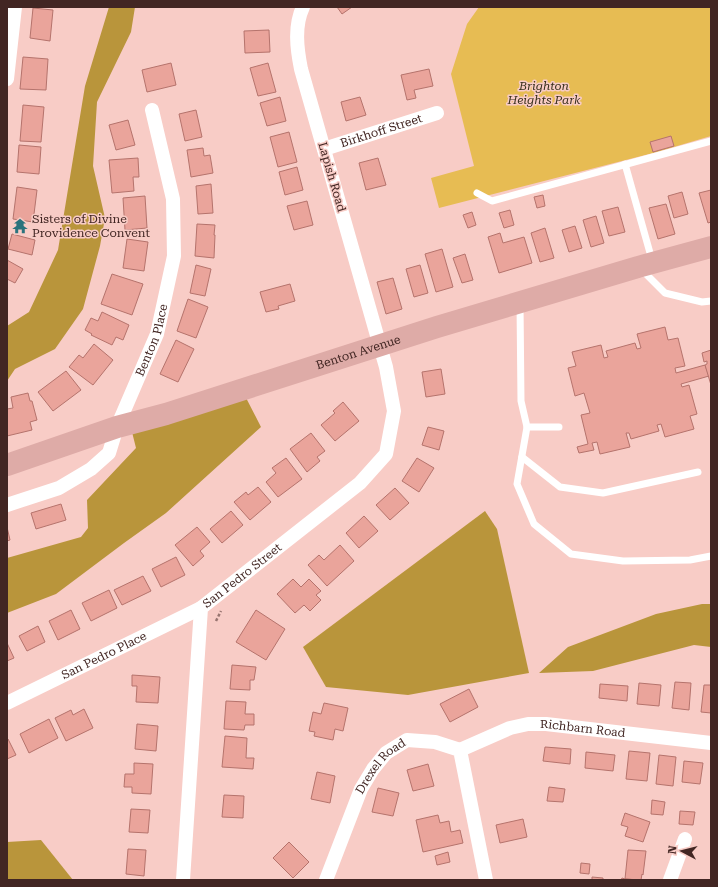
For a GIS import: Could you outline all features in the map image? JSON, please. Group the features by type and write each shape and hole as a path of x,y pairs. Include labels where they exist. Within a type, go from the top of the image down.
{"main road":[{"name":"Benton Avenue","path":"7,465 117,427 166,414 520,301 646,264 711,247"}],"street":[{"path":"7,79 14,7"},
{"name":"Lapish Road","path":"303,7 298,24 298,52 306,88 380,345"},
{"name":"Benton Place","path":"7,504 59,488 91,469 109,453 117,427 157,334 174,256 173,199 152,110"},
{"name":"Birkhoff Street","path":"324,149 437,113"},
{"name":"San Pedro Street","path":"183,880 201,608 360,483 386,454 394,411 380,345"},
{"name":"San Pedro Place","path":"7,703 201,608"},
{"name":"Richbarn Road","path":"460,750 510,728 528,724 546,724 711,743"},
{"name":"Drexel Road","path":"326,880 361,789 386,753 407,740 435,742 460,750"},
{"path":"460,750 486,880"},
{"path":"670,880 685,839"}],"lane":[{"path":"477,193 492,201 711,141"},
{"path":"625,164 646,264 665,293 702,302 711,301"},
{"path":"520,301 521,402 527,427 517,484 534,524 571,554 624,561 690,560 711,556"},
{"path":"527,427 559,427"},
{"path":"522,457 560,487 603,493 698,472"}],"path":[{"path":"214,627 224,606"}],"green space":[{"name":"Brighton Heights Park","path":"479,7 711,7 711,136 657,152 439,208 431,178 474,166 451,74 467,24"}],"shaded area":[{"path":"109,7 135,7 131,32 97,102 93,166 105,218 100,246 83,309 55,349 15,369 7,381 7,326 29,312 58,250 85,86"},
{"path":"242,390 261,427 166,513 56,594 7,613 7,558 81,537 88,528 87,500 136,448 130,424"},
{"path":"485,511 497,529 529,673 408,695 326,687 303,647"},
{"path":"702,604 711,604 711,647 694,645 593,671 539,673 568,647 656,614"},
{"path":"41,840 73,880 7,880 7,842"}],"building":[{"path":"337,7 352,7 342,14"},
{"path":"33,8 53,10 50,41 30,38"},
{"path":"269,30 270,52 245,53 244,31"},
{"path":"23,57 48,59 46,90 20,89"},
{"path":"171,63 176,85 147,92 142,70"},
{"path":"268,63 276,92 258,96 250,68"},
{"path":"429,69 433,86 414,90 416,98 407,100 401,75"},
{"path":"280,97 286,121 267,126 260,103"},
{"path":"360,97 366,115 346,121 341,102"},
{"path":"23,105 44,107 41,142 20,141"},
{"path":"196,110 202,137 185,141 179,114"},
{"path":"128,120 135,145 116,150 109,125"},
{"path":"289,132 297,162 278,167 270,137"},
{"path":"671,136 674,146 653,152 650,142"},
{"path":"19,145 41,147 39,174 17,172"},
{"path":"203,148 204,156 210,155 213,173 191,177 187,150"},
{"path":"138,158 139,177 133,177 134,191 112,193 109,160"},
{"path":"378,158 386,185 366,190 359,163"},
{"path":"297,167 303,190 285,195 279,172"},
{"path":"211,184 213,213 198,214 196,186"},
{"path":"17,187 37,190 33,222 13,219"},
{"path":"711,190 711,222 708,223 699,193"},
{"path":"682,192 688,214 674,218 668,196"},
{"path":"543,195 545,206 537,208 534,197"},
{"path":"145,196 147,228 125,230 123,198"},
{"path":"307,201 313,225 294,230 287,206"},
{"path":"666,204 675,234 658,239 649,208"},
{"path":"618,207 625,232 609,236 602,211"},
{"path":"510,210 514,225 504,228 499,213"},
{"path":"472,212 476,225 468,228 463,215"},
{"path":"596,216 604,243 591,247 583,220"},
{"path":"197,224 215,225 214,258 195,256"},
{"path":"575,226 582,248 569,252 562,230"},
{"path":"545,228 554,258 540,262 531,233"},
{"path":"500,233 503,243 524,237 532,263 499,273 488,237"},
{"path":"12,234 35,240 32,255 8,249"},
{"path":"127,239 148,242 144,271 123,268"},
{"path":"442,249 453,287 436,292 425,254"},
{"path":"465,254 473,280 462,283 453,258"},
{"path":"7,260 23,269 15,283 7,279"},
{"path":"196,265 211,269 205,296 190,293"},
{"path":"420,265 428,293 414,297 406,269"},
{"path":"112,274 143,284 132,315 101,304"},
{"path":"393,278 402,309 386,314 377,282"},
{"path":"290,284 295,301 278,306 279,309 266,312 260,292"},
{"path":"188,299 208,307 196,338 177,331"},
{"path":"102,312 129,325 123,340 116,337 112,345 91,335 92,334 85,330 91,318 98,321"},
{"path":"665,327 668,340 678,338 685,366 675,368 676,373 705,365 709,376 681,384 682,387 689,385 697,414 690,416 694,429 665,437 661,424 657,425 659,431 631,439 629,433 626,433 630,447 600,454 597,442 592,443 594,450 579,453 577,447 588,444 581,415 590,413 584,393 575,396 568,368 576,366 572,352 601,345 604,358 608,357 606,351 635,343 637,349 641,348 637,334"},
{"path":"176,340 194,349 178,382 160,374"},
{"path":"94,344 113,360 93,385 69,367 79,355 83,358"},
{"path":"711,350 711,385 705,365 707,364 707,361 704,362 702,353"},
{"path":"441,369 445,394 426,397 422,372"},
{"path":"66,371 81,390 53,411 38,392"},
{"path":"28,393 30,401 32,401 37,420 30,422 32,430 7,436 7,409 13,408 11,397"},
{"path":"343,402 359,421 335,441 321,425 335,413 333,411"},
{"path":"428,427 444,431 439,450 422,445"},
{"path":"311,433 325,451 317,457 320,461 307,472 290,449"},
{"path":"286,458 302,479 278,497 266,482 276,473 272,468"},
{"path":"417,458 434,468 419,492 402,481"},
{"path":"258,487 271,502 250,520 234,502 246,492 248,495"},
{"path":"395,488 409,503 390,520 376,505"},
{"path":"61,504 66,520 36,529 31,513"},
{"path":"231,511 243,525 222,543 210,529"},
{"path":"364,516 378,531 359,548 346,533"},
{"path":"7,527 10,540 7,541"},
{"path":"197,527 210,542 200,551 204,556 193,566 175,545"},
{"path":"340,545 354,561 327,586 308,565 319,555 324,560"},
{"path":"176,557 185,575 161,587 152,569"},
{"path":"143,576 151,591 122,605 114,590"},
{"path":"293,579 301,587 309,579 321,591 316,595 321,600 310,611 304,605 295,613 277,594"},
{"path":"109,590 117,608 91,621 82,603"},
{"path":"71,610 80,629 58,640 49,621"},
{"path":"256,610 285,629 266,660 236,642"},
{"path":"38,626 45,642 27,651 19,636"},
{"path":"7,643 14,658 7,661"},
{"path":"232,665 256,667 254,680 250,680 250,690 230,689"},
{"path":"132,675 160,677 158,703 136,702 137,686 132,686"},
{"path":"675,682 691,683 689,710 672,708"},
{"path":"639,683 661,685 659,706 637,704"},
{"path":"600,684 628,686 627,701 599,698"},
{"path":"704,685 711,685 711,713 701,712"},
{"path":"469,689 478,707 450,722 440,704"},
{"path":"226,701 246,702 245,714 254,714 254,725 245,725 244,730 224,729"},
{"path":"324,703 348,708 343,731 335,729 333,740 314,736 315,732 309,731 313,712 321,714"},
{"path":"84,709 93,728 66,741 55,718 71,710 73,715"},
{"path":"49,719 58,738 29,753 20,734"},
{"path":"137,724 158,726 156,751 135,749"},
{"path":"225,736 247,738 246,758 254,758 253,769 222,767"},
{"path":"8,739 16,755 7,759 7,740"},
{"path":"545,747 571,749 570,764 543,761"},
{"path":"629,751 650,753 647,781 626,779"},
{"path":"586,752 615,755 613,771 585,768"},
{"path":"659,755 676,757 673,786 656,784"},
{"path":"684,761 703,763 700,784 682,782"},
{"path":"134,763 153,764 151,794 132,793 132,787 124,787 125,774 134,774"},
{"path":"428,764 434,786 413,791 407,770"},
{"path":"317,772 335,776 330,803 311,799"},
{"path":"549,787 565,789 563,802 547,801"},
{"path":"378,788 399,793 393,816 372,812"},
{"path":"224,795 244,796 243,818 222,817"},
{"path":"652,800 665,802 663,815 651,814"},
{"path":"131,809 150,810 148,833 129,832"},
{"path":"680,811 695,812 693,825 679,824"},
{"path":"625,813 650,822 643,842 625,836 628,827 621,825"},
{"path":"438,815 440,823 449,821 451,832 460,830 463,843 423,852 416,820"},
{"path":"523,819 527,837 500,843 496,825"},
{"path":"289,842 309,862 293,878 273,858"},
{"path":"128,849 146,850 144,876 126,874"},
{"path":"628,850 646,851 641,880 625,879"},
{"path":"448,852 450,862 437,865 435,856"},
{"path":"581,863 590,864 589,874 580,873"},
{"path":"592,877 603,878 603,880 592,880"},
{"path":"622,878 625,879 638,880 621,880"}],"place":[{"name":"Sisters of Divine Providence Convent","path":"20,226"}]}
